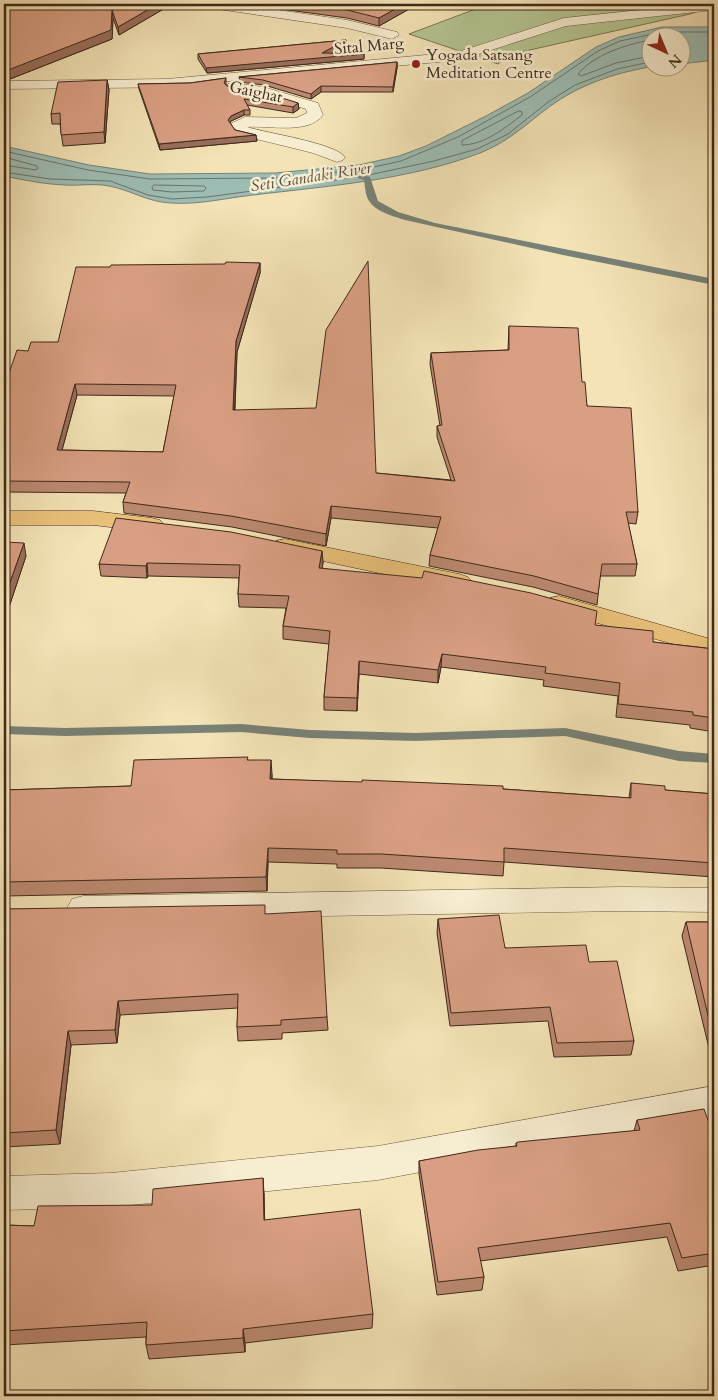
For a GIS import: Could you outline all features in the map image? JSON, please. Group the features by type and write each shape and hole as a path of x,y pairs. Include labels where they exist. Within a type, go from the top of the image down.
{"main road":[{"path":"4,518 93,518 177,528"},
{"path":"260,541 484,587"},
{"path":"533,597 714,648"}],"street":[{"path":"211,4 347,24 392,35"},
{"name":"Sital Marg","path":"172,82 460,56 564,22 714,6"},
{"name":"Gaighat","path":"4,85 172,82 222,85 263,91 313,106 315,115 299,123 245,122 238,126 242,131 318,149 337,157"},
{"path":"52,908 622,899 714,900"},
{"path":"4,1192 111,1190 378,1163 713,1105"}],"green space":[{"path":"489,4 714,4 714,6 690,14 512,54 498,64 409,34"}],"water":[{"path":"714,27 714,60 690,63 690,28 658,28"},
{"name":"Seti Gandaki River","path":"640,32 640,69 610,76 572,92 516,133 490,149 425,170 340,185 181,203 162,202 109,186 34,182 4,176 4,146 89,165 150,174 275,173 359,165 399,156 426,146 486,116 528,93 596,47 619,37"}],"building":[{"path":"4,4 158,4 118,27 112,10 111,30 4,70"},
{"path":"301,4 404,4 379,18 347,10"},
{"path":"346,40 322,53 364,54 206,68 198,54"},
{"path":"397,62 393,87 321,86 311,94 263,80 239,77"},
{"path":"226,78 224,83 227,86 260,91 298,103 293,107 244,99 250,110 244,110 231,116 228,120 235,130 256,135 159,144 138,84 190,83"},
{"path":"107,80 104,132 61,135 60,113 51,114 58,82"},
{"path":"368,261 376,473 455,481 437,426 442,425 431,353 509,350 509,326 578,328 582,382 585,382 587,406 631,408 638,512 626,512 637,564 602,564 598,594 534,576 430,555 441,517 331,506 326,534 231,516 123,502 130,482 4,481 4,379 7,379 17,350 28,351 31,342 58,342 76,267 225,264 226,262 260,263 236,341 233,410 316,408 326,330","holes":["75,384 176,385 163,452 57,450"]},
{"path":"116,518 231,532 322,551 319,568 422,578 424,571 531,593 597,611 595,625 653,631 653,642 714,649 714,718 693,715 693,712 618,704 620,683 545,673 546,667 442,654 438,670 359,661 357,698 324,697 330,631 283,626 289,596 238,594 240,565 147,563 146,566 99,564"},
{"path":"4,542 24,543 4,599"},
{"path":"248,757 247,760 271,760 270,779 362,782 362,780 503,786 503,789 631,798 631,783 665,786 665,790 714,794 714,863 504,848 504,862 381,854 337,854 337,850 268,848 266,877 4,882 4,790 131,786 134,760"},
{"path":"265,905 265,914 321,911 327,1017 281,1020 281,1025 237,1027 238,994 118,1001 115,1030 68,1031 56,1130 4,1133 4,909"},
{"path":"499,915 505,948 586,945 589,962 617,961 634,1041 557,1043 550,1007 451,1013 438,919"},
{"path":"686,922 714,922 714,1041"},
{"path":"704,1109 714,1137 714,1253 682,1258 670,1223 478,1248 484,1277 438,1282 419,1161 478,1150 517,1146 516,1143 518,1142 640,1130 637,1120"},
{"path":"263,1178 264,1220 360,1209 373,1314 243,1329 243,1338 146,1345 147,1322 4,1331 4,1225 34,1226 38,1206 152,1205 153,1189"},
{"path":"279,1394 279,1396 255,1396"}],"waterway":[{"name":"Seti Gandaki River","path":"354,174 367,179 371,198 375,203 384,209 408,218 623,265 714,282"},
{"path":"4,730 65,732 241,728 310,734 415,737 565,732 679,756 714,759"}],"place":[{"name":"Yogada Satsang Meditation Centre","path":"416,64"}]}
